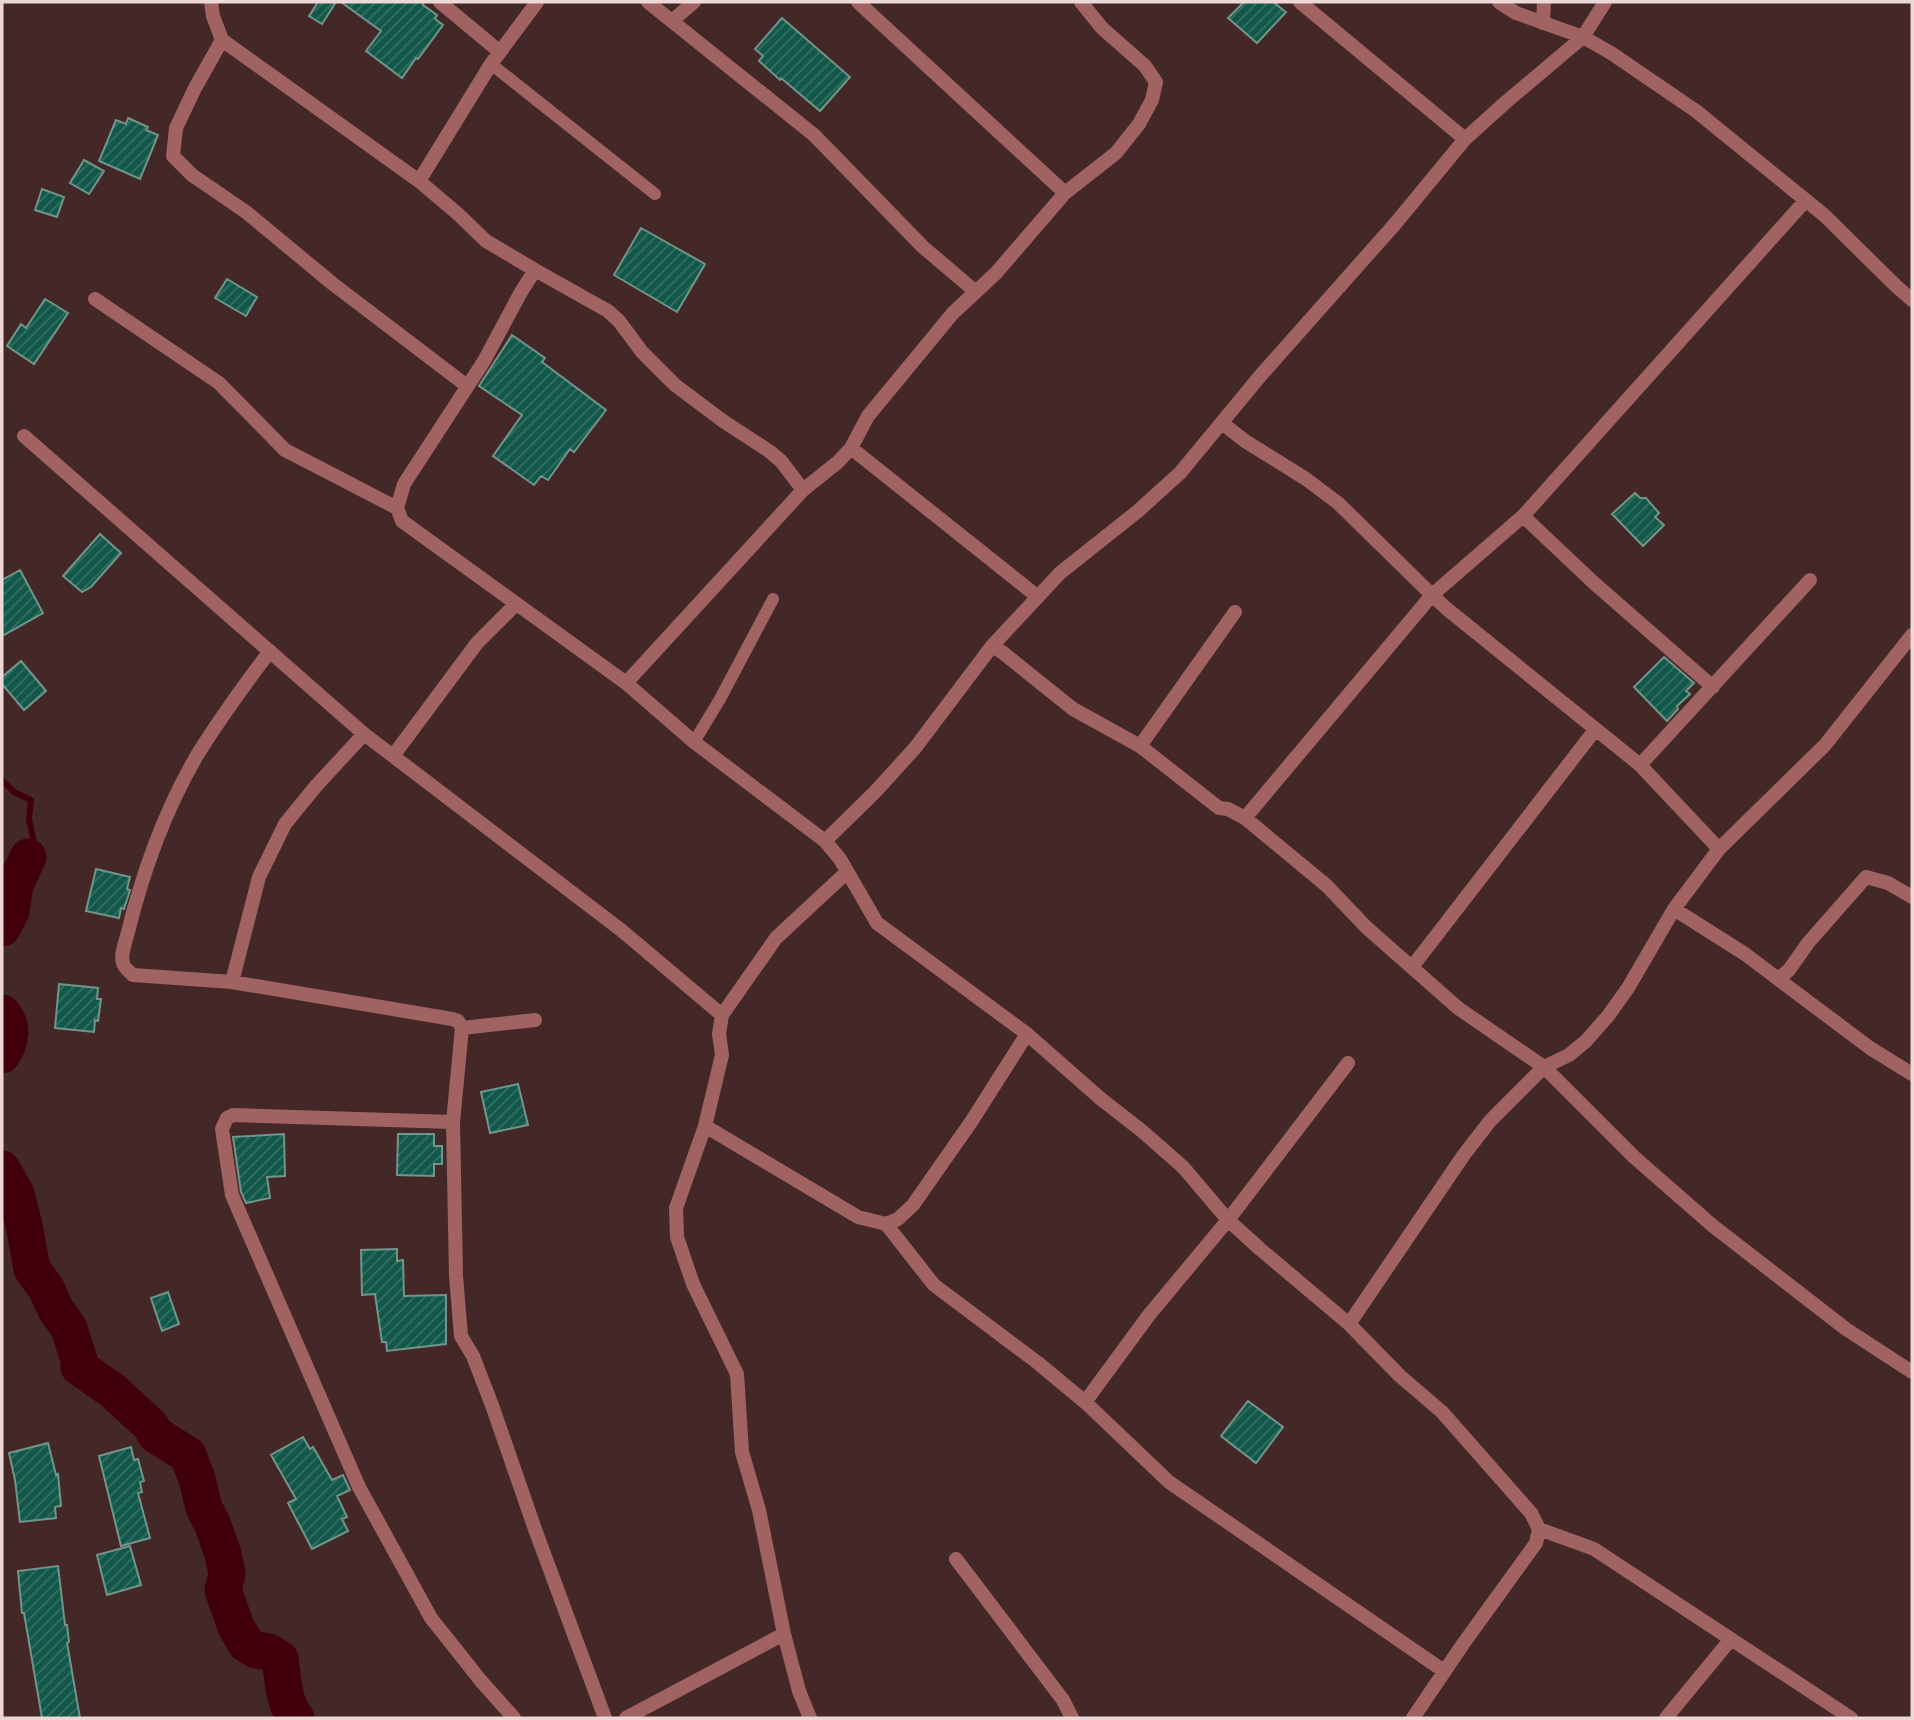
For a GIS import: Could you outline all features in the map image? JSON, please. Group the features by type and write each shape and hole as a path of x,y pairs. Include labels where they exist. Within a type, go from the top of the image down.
{"street":[{"path":"211,2 222,40 419,181 486,241 608,311 642,352 675,385 769,451 781,461 803,491"},
{"path":"440,2 496,58"},
{"path":"419,181 496,58 537,2"},
{"path":"648,2 814,135 923,247 976,292"},
{"path":"673,20 694,2"},
{"path":"858,2 1065,193"},
{"path":"626,684 803,491 851,448 868,416 953,313 996,273 1065,193 1116,153 1139,124 1152,100 1156,82 1145,66 1102,28 1081,2"},
{"path":"1300,2 1465,139"},
{"path":"1499,2 1516,13 1583,37 1696,111 1824,215 1912,300"},
{"path":"1543,23 1544,2"},
{"path":"825,841 915,748 992,646 1060,573 1138,511 1180,473 1465,139 1583,37 1605,2"},
{"path":"222,40 176,128 173,156 192,175 246,212 332,284 467,386"},
{"path":"1245,818 1432,595 1524,516 1806,200"},
{"path":"535,270 484,361 404,484 397,508 402,521 626,684 694,742 825,841 840,859 877,923 1027,1034 1183,1167 1228,1220 1349,1324 1400,1376 1442,1412 1531,1513 1539,1529 1536,1543 1413,1718"},
{"path":"95,299 219,383 285,450 397,508"},
{"path":"1222,424 1338,503 1432,595 1640,765 1718,849"},
{"path":"24,436 364,734 621,930 722,1015"},
{"path":"851,448 1038,597"},
{"path":"1524,516 1594,583 1713,687"},
{"path":"1640,765 1810,580"},
{"path":"393,756 477,643 516,604"},
{"path":"1140,746 1235,612"},
{"path":"1349,1324 1463,1156 1490,1121 1544,1067 1578,1048 1608,1016 1629,988 1674,909 1718,849 1825,745 1912,635"},
{"path":"992,646 1073,709 1140,746 1219,808 1228,808 1245,818 1327,886 1366,927 1458,1009 1544,1067 1634,1157 1713,1226 1846,1329 1912,1372"},
{"path":"270,651 227,707 197,756 158,836 133,911 122,963 133,975 232,982 458,1021 462,1028 453,1122 456,1276 461,1336 474,1356 494,1408 536,1532 605,1718"},
{"path":"1412,967 1595,730"},
{"path":"232,982 259,877 285,824 364,734"},
{"path":"810,1718 799,1691 784,1634 758,1510 741,1452 737,1374 693,1284 677,1237 676,1208 705,1126 722,1055 719,1034 722,1015 776,938 847,872"},
{"path":"1778,979 1789,970 1808,943 1866,877 1888,883 1912,898"},
{"path":"1674,909 1745,954 1870,1048 1912,1074"},
{"path":"462,1028 535,1020"},
{"path":"705,1126 858,1217 886,1224 898,1219 913,1205 971,1122 1027,1034"},
{"path":"1085,1402 1149,1314 1228,1220 1348,1063"},
{"path":"453,1122 233,1115 227,1118 222,1129 232,1195 359,1487 431,1618 514,1718"},
{"path":"886,1224 934,1285 1085,1402 1169,1482 1444,1671"},
{"path":"1539,1529 1594,1549 1851,1718"},
{"path":"956,1559 1063,1700 1072,1718"},
{"path":"626,1718 784,1634"},
{"path":"1666,1718 1731,1639"}],"lane":[{"path":"496,58 655,194"},
{"path":"694,742 773,599"}],"building":[{"path":"318,2 336,2 322,24 309,16"},
{"path":"341,2 423,2 443,25 402,78 366,51 381,31"},
{"path":"1244,2 1273,2 1286,12 1257,43 1228,18"},
{"path":"782,18 850,77 820,111 759,61 763,56 755,49"},
{"path":"128,118 158,135 140,179 99,161 116,120 126,124"},
{"path":"84,160 104,171 89,194 70,183"},
{"path":"42,189 64,197 57,217 35,210"},
{"path":"641,228 705,264 677,312 614,275"},
{"path":"227,279 257,297 246,316 215,298"},
{"path":"45,299 68,313 34,364 7,346 21,324 26,328"},
{"path":"512,335 545,358 542,362 606,410 574,452 570,449 548,480 541,476 534,485 493,456 522,415 479,386"},
{"path":"1635,493 1640,498 1646,498 1659,513 1655,517 1664,525 1643,546 1612,514"},
{"path":"100,534 121,553 91,587 82,592 63,576"},
{"path":"20,570 43,613 2,636 2,580"},
{"path":"1664,657 1694,683 1686,691 1690,694 1677,706 1678,709 1667,721 1634,687"},
{"path":"21,661 46,691 24,710 2,684 2,677"},
{"path":"96,869 130,877 127,889 130,890 119,918 86,911"},
{"path":"59,984 98,988 97,999 101,999 94,1032 55,1028"},
{"path":"518,1084 528,1125 490,1133 481,1092"},
{"path":"284,1134 285,1176 267,1177 270,1198 246,1203 241,1192 233,1137"},
{"path":"398,1134 434,1134 434,1146 442,1146 442,1164 434,1164 434,1176 397,1175"},
{"path":"397,1249 397,1261 403,1260 404,1296 446,1295 446,1344 387,1351 386,1342 382,1342 375,1294 362,1295 361,1250"},
{"path":"168,1292 179,1324 162,1331 151,1298"},
{"path":"1248,1401 1283,1427 1256,1463 1221,1436"},
{"path":"303,1437 310,1449 313,1447 332,1480 343,1475 350,1490 337,1496 347,1517 342,1519 348,1531 312,1549 288,1503 296,1499 271,1455"},
{"path":"48,1443 56,1475 58,1474 61,1506 55,1507 56,1518 20,1522 9,1453"},
{"path":"131,1447 134,1460 138,1459 144,1481 140,1482 142,1492 138,1493 150,1538 121,1546 99,1456"},
{"path":"130,1546 141,1585 107,1595 97,1555"},
{"path":"58,1566 69,1642 67,1643 80,1718 42,1718 22,1613 18,1571"}],"waterway":[{"path":"2,780 14,792 31,800 29,819 33,838 28,857"},
{"path":"2,928 11,911 15,885 28,857"},
{"path":"2,1013 10,1028 2,1055"},
{"path":"2,1169 16,1194 32,1269 69,1328 79,1367 113,1391 150,1425 156,1435 188,1455 204,1508 223,1554 227,1574 223,1590 236,1627 246,1644 280,1659 286,1698 296,1718"}]}
